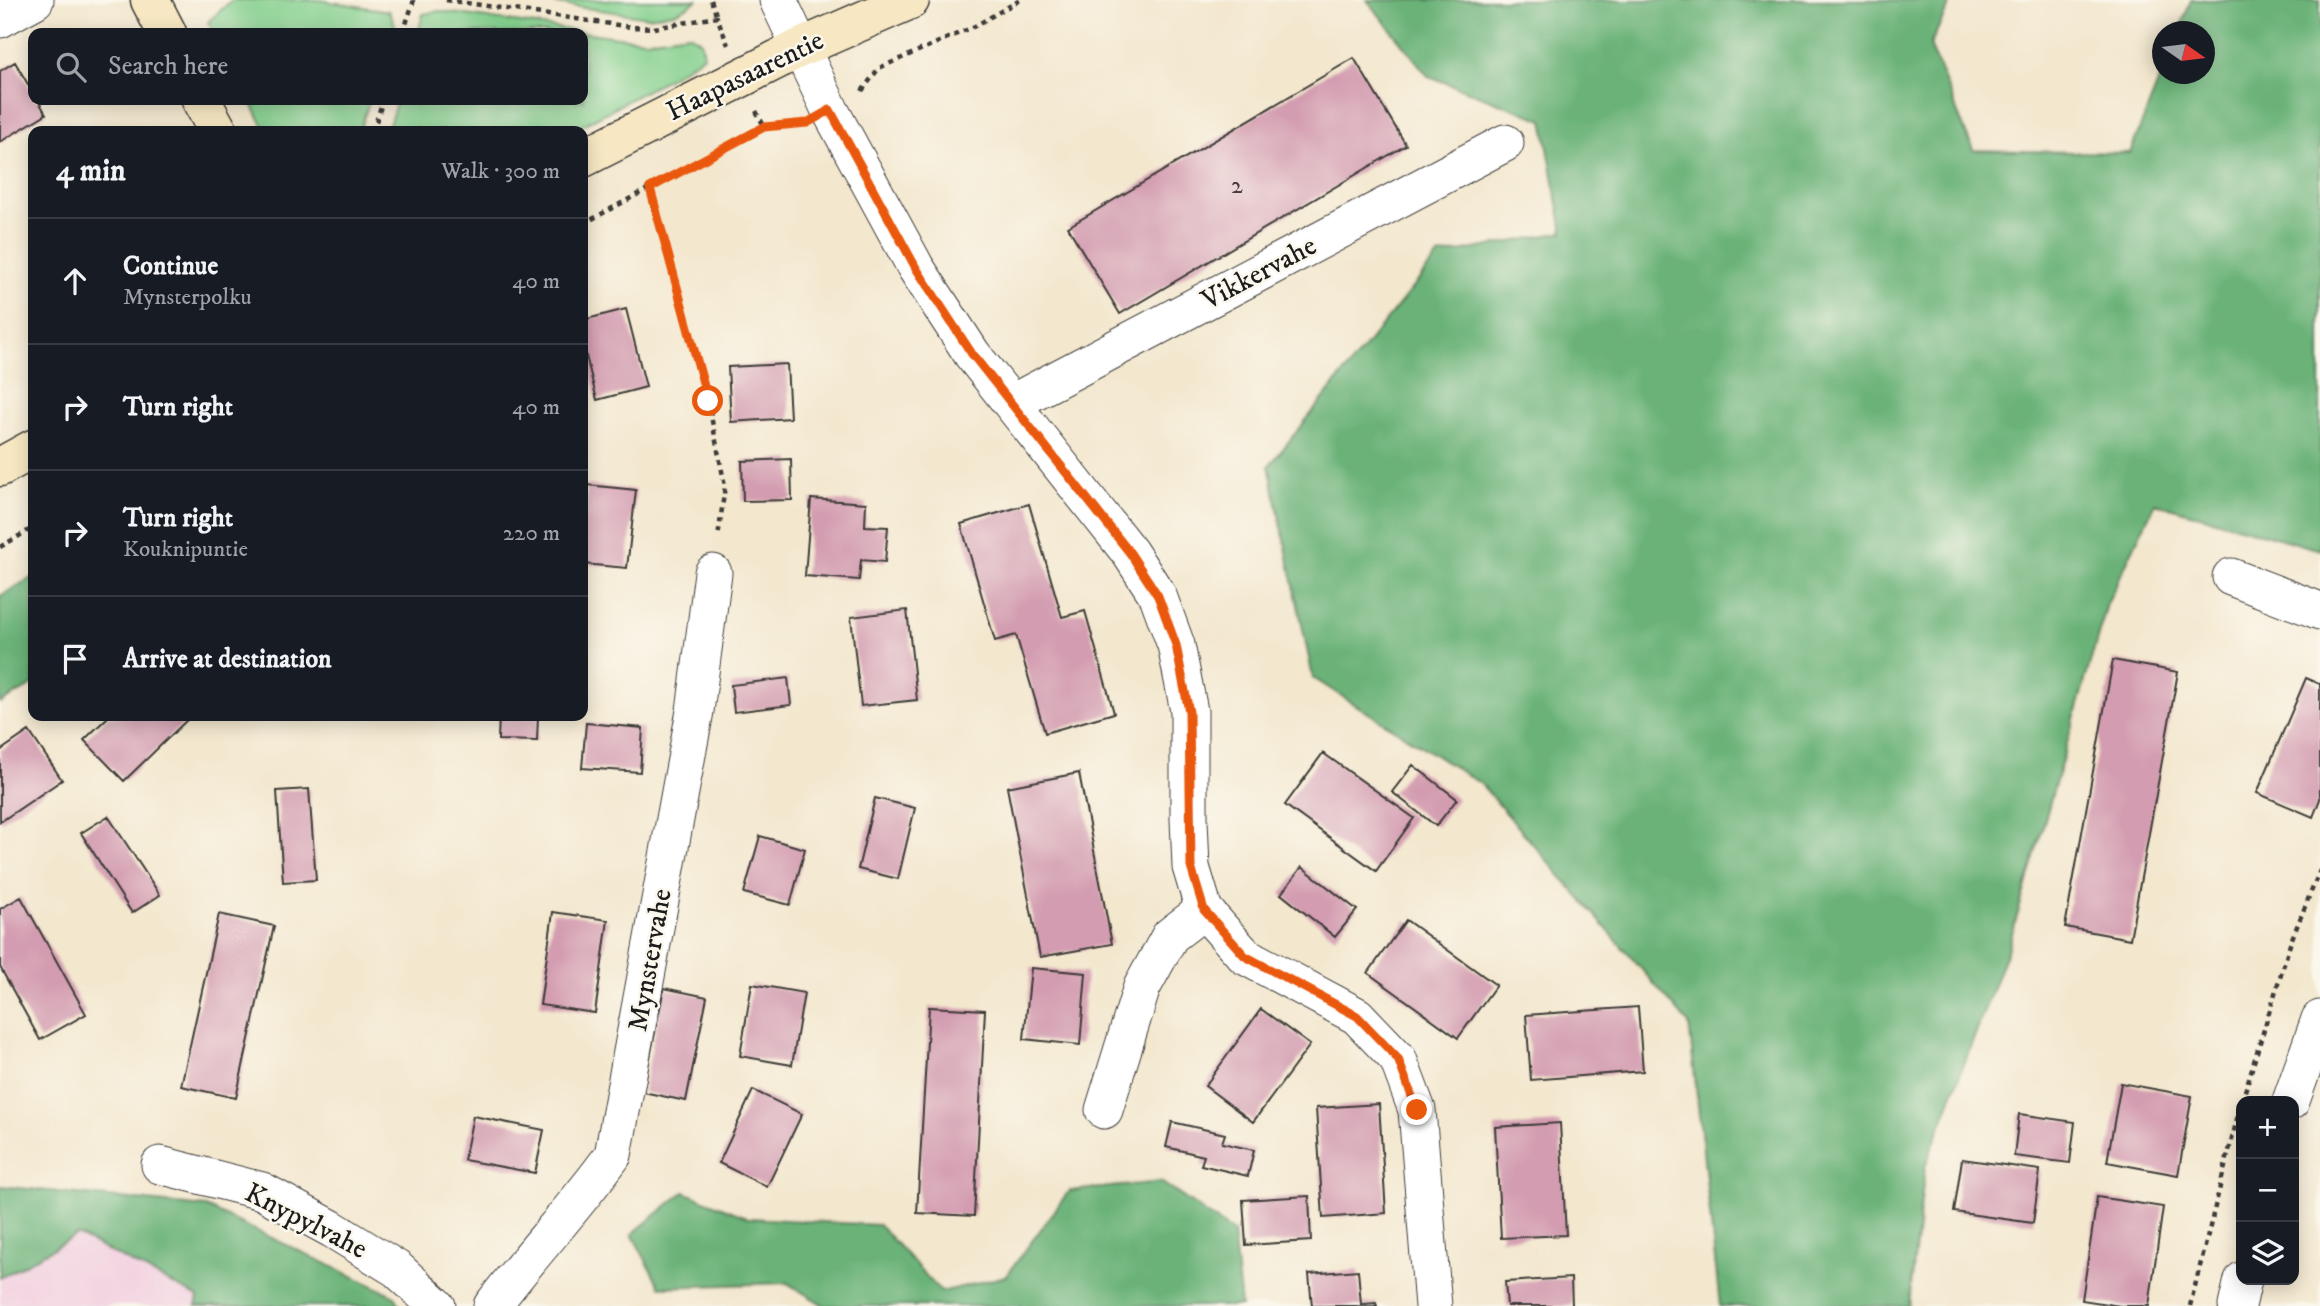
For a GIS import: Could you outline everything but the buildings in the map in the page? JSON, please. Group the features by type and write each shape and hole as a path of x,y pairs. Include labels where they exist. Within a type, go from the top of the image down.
{"main road":[{"path":"150,0 164,28"},
{"name":"Haapasaarentie","path":"588,155 800,48 910,0"},
{"path":"204,105 215,126"},
{"path":"0,467 28,452"}],"street":[{"path":"0,19 35,0"},
{"path":"778,0 830,110 916,268 972,354 1130,553 1158,596 1176,645 1189,712 1191,867 1204,910 1245,956 1357,1016 1398,1059 1417,1110 1433,1306"},
{"name":"Vikkervahe","path":"1012,403 1505,143"},
{"name":"Mynstervahe","path":"492,1306 532,1254 576,1205 613,1155 695,711 713,573"},
{"path":"2231,577 2320,611"},
{"path":"1104,1110 1142,987 1170,936 1204,910"},
{"path":"2293,1096 2320,1019"},
{"name":"Knypylvahe","path":"160,1165 262,1191 332,1229 397,1269 437,1306"},
{"path":"2237,1306 2242,1285"}],"path":[{"path":"406,28 414,0"},
{"path":"446,0 631,27 654,27 717,18"},
{"path":"711,0 740,77 764,127"},
{"path":"588,220 764,127 807,123 861,93 879,68 973,27 1020,0"},
{"path":"375,126 381,105"},
{"path":"650,188 708,401 724,486 713,573"},
{"path":"0,547 28,531"},
{"path":"2244,1096 2291,941 2320,870"},
{"path":"2190,1306 2236,1126"}],"shaded area":[{"path":"77,1235 199,1297 196,1306 0,1306 0,1278"}],"green space":[{"path":"232,0 319,0 389,11 395,25 394,28 211,28 208,22"},
{"path":"530,0 697,0 674,13 648,17"},
{"path":"1367,0 1952,0 1930,45 1973,150 2130,153 2158,84 2215,84 2215,21 2183,21 2191,0 2320,0 2320,550 2155,503 2107,604 2008,948 1925,1167 1909,1306 1720,1306 1689,1024 1481,784 1313,678 1269,466 1438,256 1563,232 1543,120 1428,76"},
{"path":"439,11 555,28 419,28 423,14"},
{"path":"588,33 645,40 689,34 701,41 704,55 671,77 581,126 389,126 395,105 588,105"},
{"path":"253,105 368,105 361,126 263,126"},
{"path":"28,580 28,688 0,703 0,596"},
{"path":"1161,1182 1233,1232 1241,1306 825,1306 787,1283 660,1287 632,1234 684,1192 749,1218 879,1225 941,1292 1006,1276 1069,1191"},
{"path":"0,1186 206,1207 395,1296 400,1306 196,1306 198,1297 77,1235 0,1278"}],"route":[{"path":"708,401 650,188 764,127 807,123 830,110 916,268 972,354 1130,553 1158,596 1176,645 1189,712 1191,867 1204,910 1245,956 1357,1016 1398,1059 1417,1110"}]}
